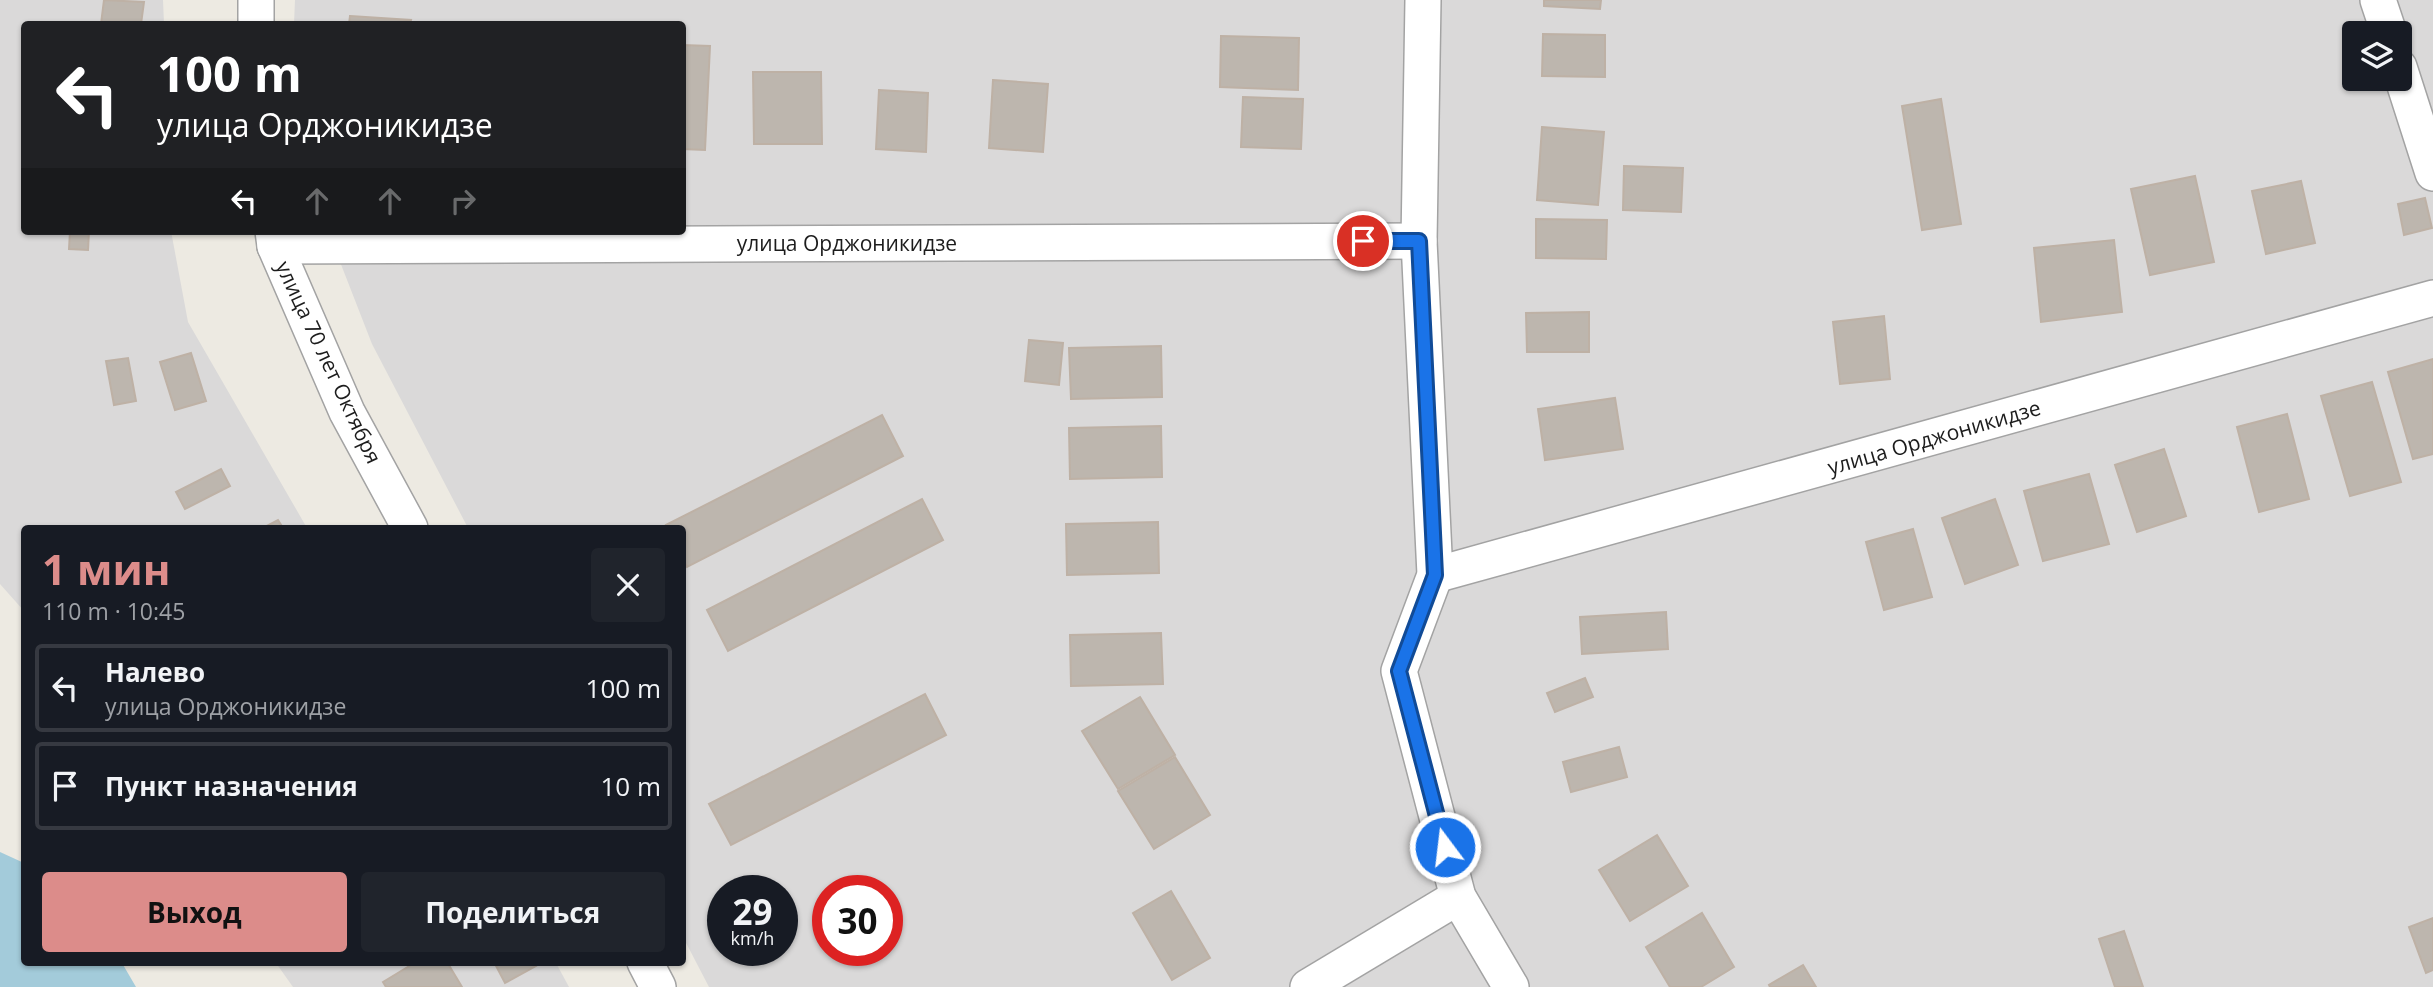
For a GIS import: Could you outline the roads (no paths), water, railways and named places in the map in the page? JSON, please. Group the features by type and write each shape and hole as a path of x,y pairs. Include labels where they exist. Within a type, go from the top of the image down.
{"street":[{"path":"256,0 257,21"},
{"path":"1423,0 1419,241 1435,575 1399,671 1458,897 1511,987"},
{"path":"2378,0 2385,21"},
{"path":"2407,91 2433,173"},
{"name":"улица Орджоникидзе","path":"274,238 1419,241"},
{"name":"улица 70 лет Октября","path":"274,238 347,412 408,525"},
{"name":"улица Орджоникидзе","path":"1435,575 2433,298"},
{"path":"1308,987 1458,897"},
{"path":"647,966 658,987"}],"water":[{"path":"0,852 21,862 21,966 124,966 136,987 0,987"}]}
